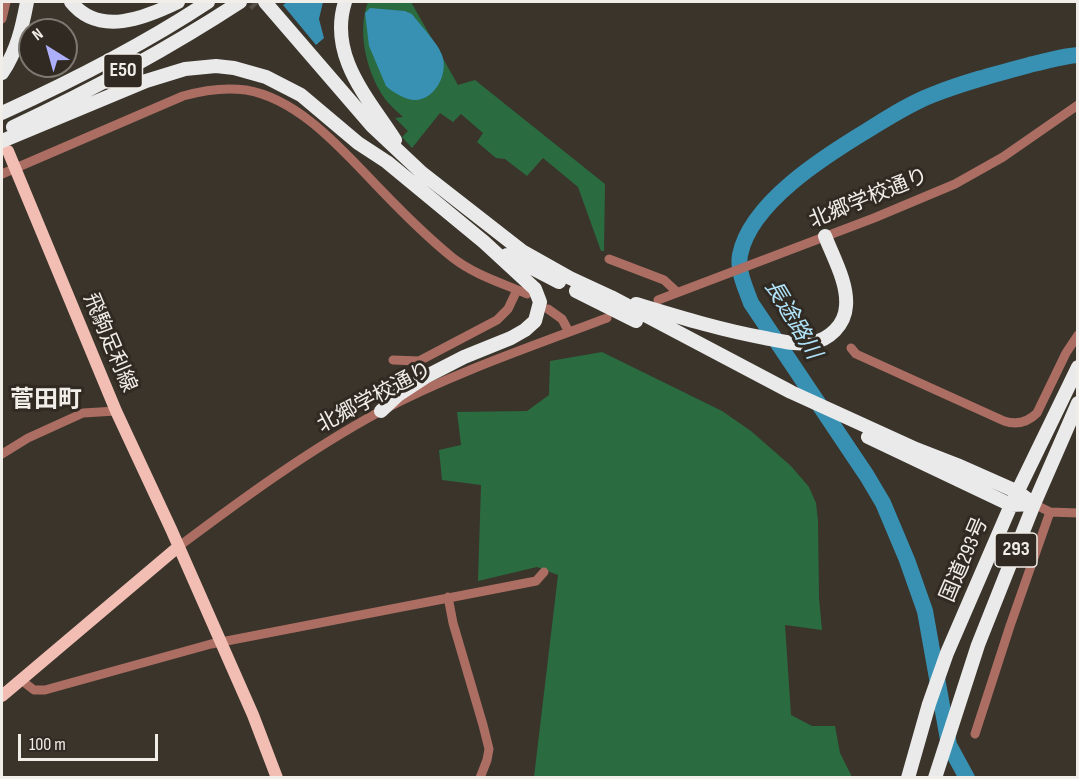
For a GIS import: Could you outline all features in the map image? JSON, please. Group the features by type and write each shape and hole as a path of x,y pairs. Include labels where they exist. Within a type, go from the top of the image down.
{"highway":[{"path":"2,73 22,30 27,2"},
{"path":"71,2 88,16 114,22 135,20 178,2"},
{"name":"E50","path":"2,114 120,54 208,2"},
{"name":"E50","path":"2,132 72,99 142,61 240,2"},
{"path":"345,2 341,25 342,42 349,68 358,88 407,160"},
{"path":"261,3 372,126 407,160 522,251 570,279 611,297 791,396"},
{"path":"261,3 365,131 387,162"},
{"path":"4,146 163,74 184,69 216,66 249,71 301,95 484,242 535,289 540,302 535,321 525,330 427,376 398,395 381,411"},
{"path":"611,297 715,328 758,337 809,343 826,338 839,327 845,314 846,296 843,284 825,236"},
{"path":"484,242 525,265 791,396 1015,499 1034,504"},
{"name":"国道293号","path":"908,777 929,704 947,653 1015,499 1077,367"},
{"name":"国道293号","path":"937,772 978,645 1077,403"}],"main road":[{"name":"飛駒足利線","path":"4,146 116,411 253,715 277,777"},
{"path":"2,696 178,547"}],"street":[{"path":"2,19 6,2"},
{"path":"2,174 183,96 212,89 248,90 274,99 323,133 426,234 463,265 522,292 496,320 419,361 393,360"},
{"name":"北郷学校通り","path":"658,300 894,210 974,175 1022,145 1077,105"},
{"path":"609,259 664,280 677,292"},
{"path":"548,309 562,319 569,332"},
{"name":"北郷学校通り","path":"178,547 291,467 381,411 504,355 607,318"},
{"path":"851,348 856,354 901,376 1004,421 1016,424 1032,418 1036,413 1077,335"},
{"path":"2,454 28,438 83,413 116,411"},
{"path":"1034,504 1050,512 1077,513"},
{"path":"975,734 1050,512"},
{"path":"21,680 34,690 45,690 184,650 220,642 536,581 543,572"},
{"path":"448,597 453,623 489,749 480,777"}],"green space":[{"path":"368,2 411,2 458,85 475,80 605,184 604,251 601,251 578,187 543,158 527,176 505,159 496,158 477,142 483,133 461,114 453,122 440,113 412,148 402,137 408,131 395,118 403,117 383,96 368,62 363,25"},
{"path":"602,352 722,411 751,431 791,466 809,487 816,503 818,521 819,598 822,630 785,625 791,715 812,726 835,726 840,753 852,777 534,777 558,575 537,567 478,581 481,485 442,480 439,450 461,445 457,412 527,411 549,395 550,361"}],"water":[{"path":"287,2 323,2 319,19 324,38 316,45 283,5"},
{"path":"370,8 405,11 412,14 437,45 444,62 444,70 439,84 429,96 411,100 386,86 369,46 365,13"}],"waterway":[{"name":"長途路川","path":"967,778 949,745 925,611 883,503 751,303 739,261 747,236 758,217 774,199 811,167 891,116 944,90 1033,64 1078,55"}],"tunnel":[{"path":"254,2 257,5"}],"district":[{"name":"菅田町","path":"46,401"}]}
